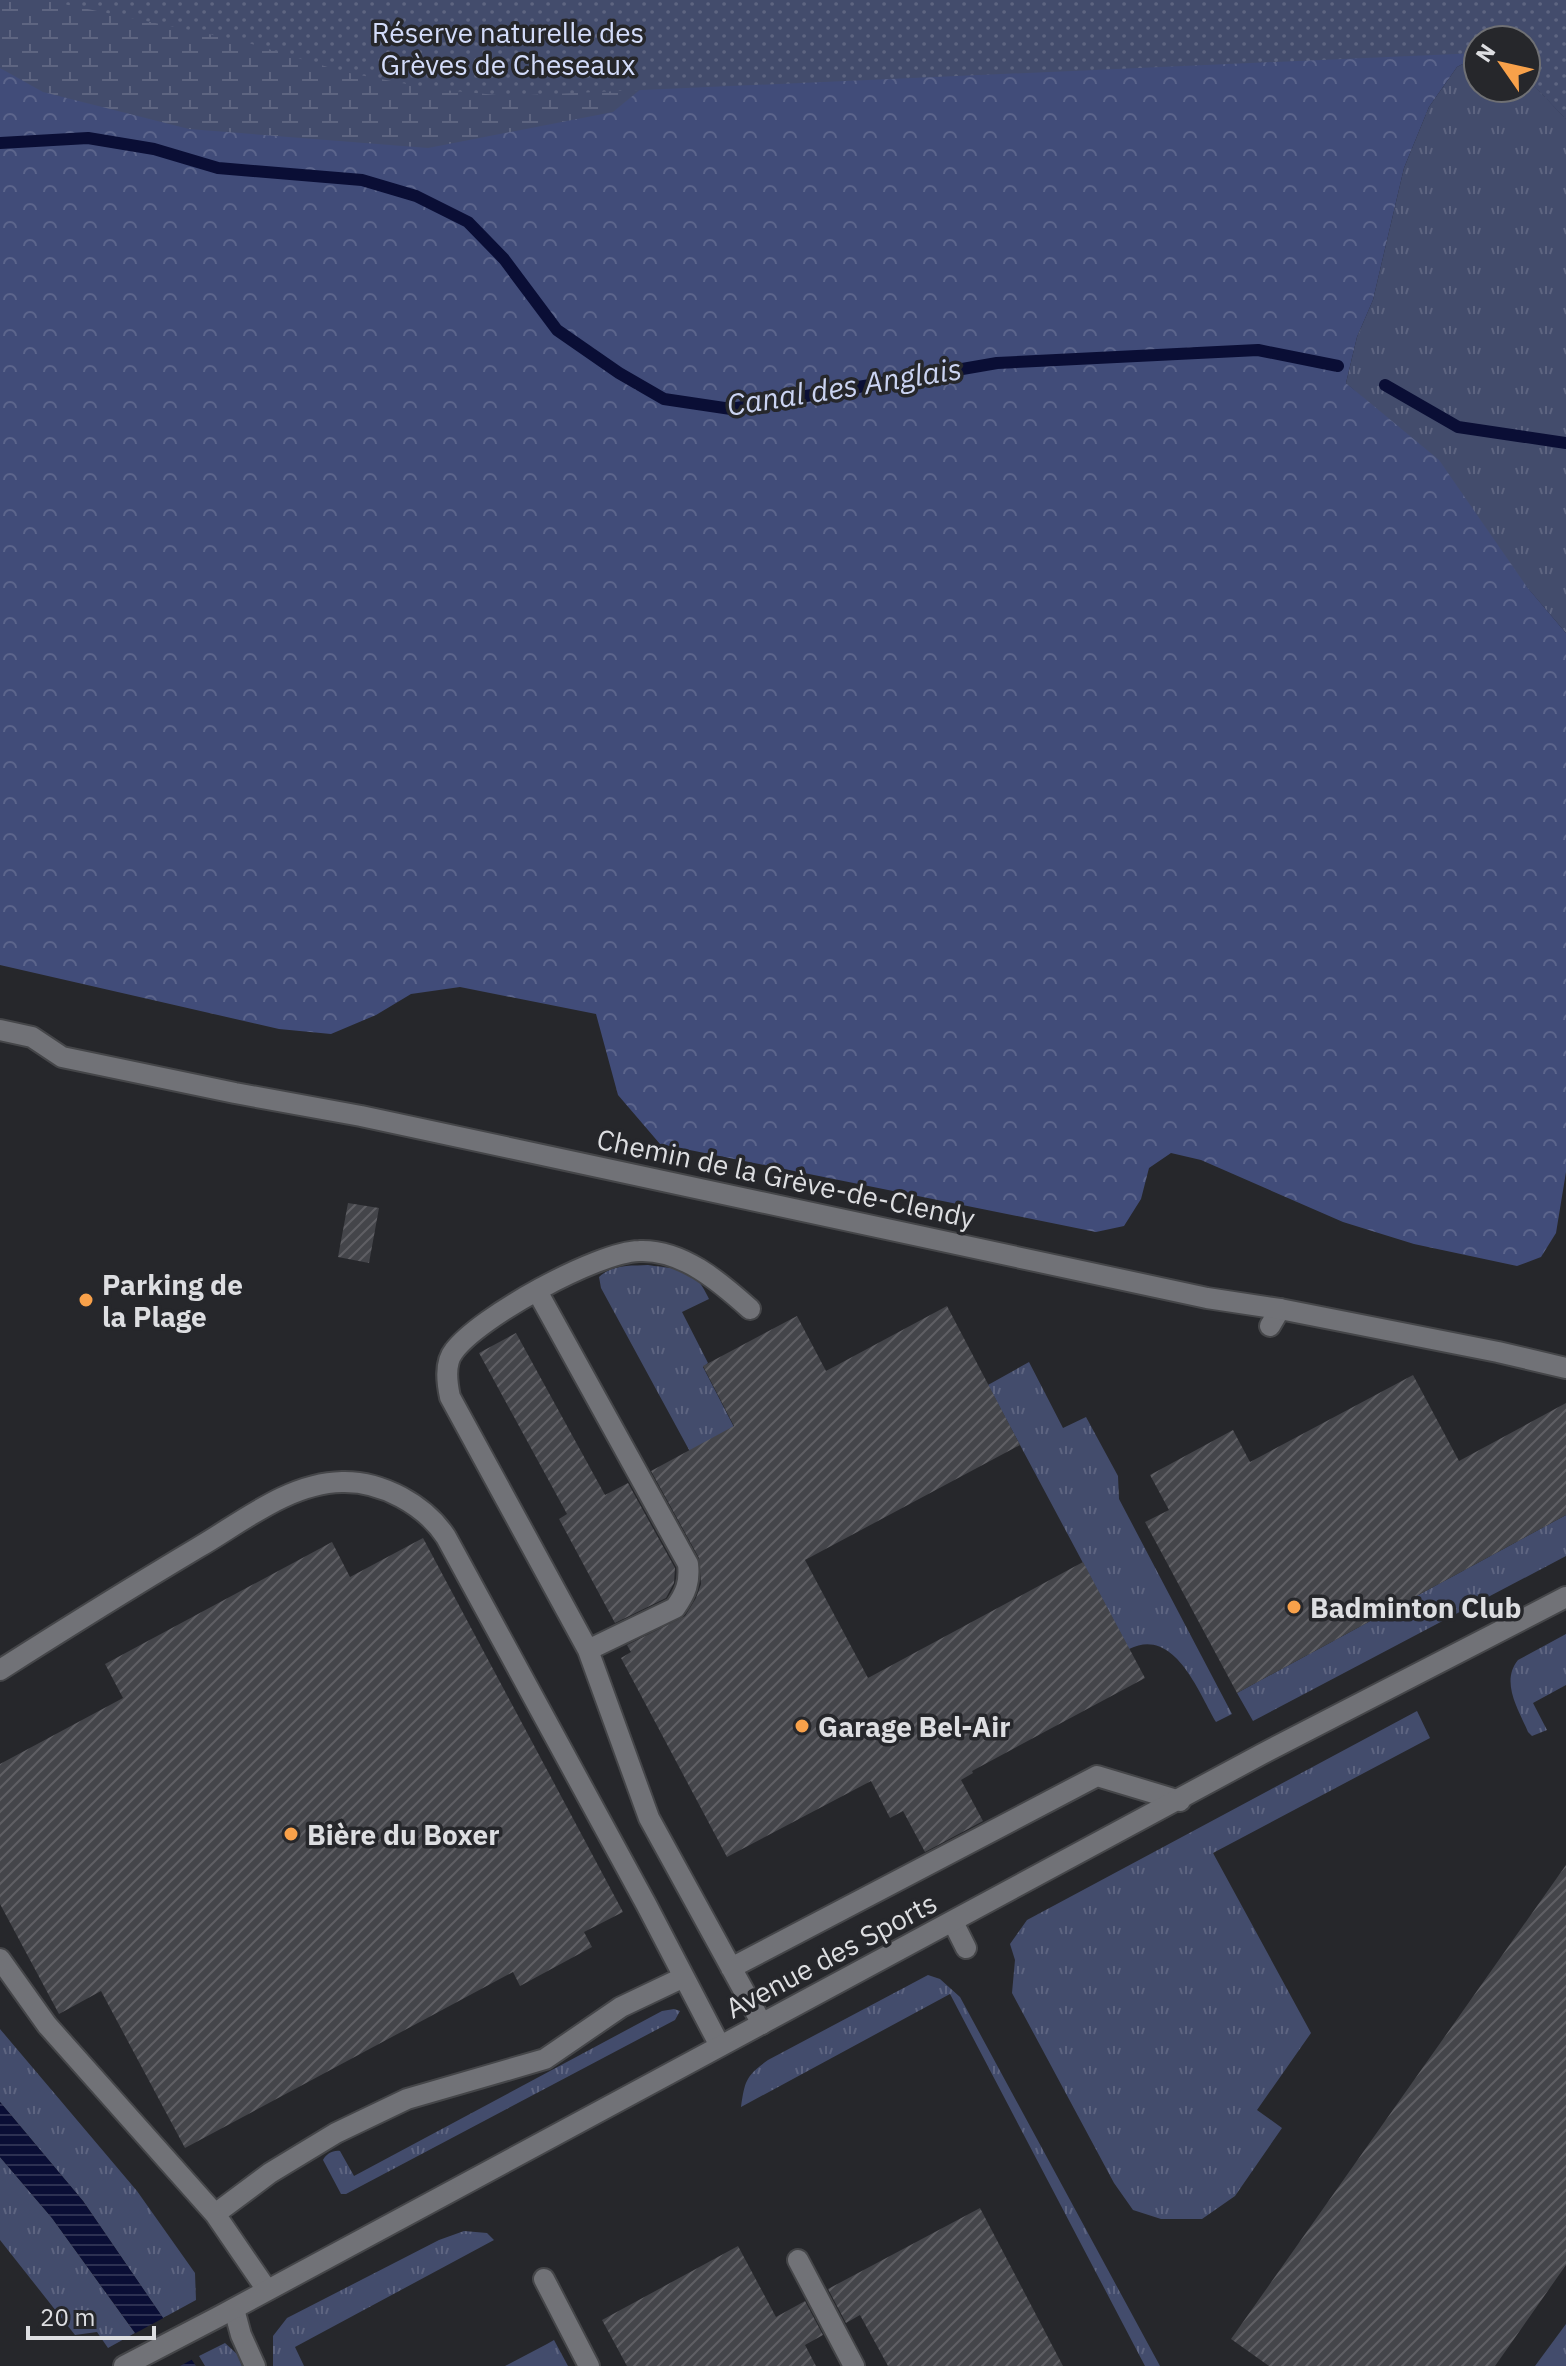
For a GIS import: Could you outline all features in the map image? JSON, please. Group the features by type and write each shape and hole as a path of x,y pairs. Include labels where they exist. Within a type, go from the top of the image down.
{"street":[{"name":"Chemin de la Grève-de-Clendy","path":"0,1030 32,1037 62,1057 392,1123 1207,1298 1275,1318 1498,1352 1566,1368"},
{"path":"750,1309 700,1270 673,1257 640,1250 602,1259 537,1291 472,1332 451,1353 446,1377 450,1397 588,1650 649,1818 762,2024"},
{"path":"537,1291 688,1564 689,1579 684,1595 675,1608 588,1650"},
{"path":"0,1670 113,1598 288,1495 342,1482 371,1485 420,1507 446,1537 720,2046"},
{"name":"Avenue des Sports","path":"124,2366 1180,1801 1262,1754 1566,1597"},
{"path":"731,1968 1097,1776 1180,1801"},
{"path":"953,1922 966,1948"},
{"path":"0,1959 47,2025 215,2214 267,2290"},
{"path":"215,2214 270,2173 336,2133 407,2099 545,2059 621,2007 684,1977"},
{"path":"798,2260 854,2366"},
{"path":"544,2279 589,2366"},
{"path":"234,2309 241,2335 255,2366"}],"green space":[{"path":"0,0 1566,0 1566,119 1542,94 1542,24 1462,24 1462,64 1429,107 1404,168 1373,300 1357,337 1346,383 1439,460 1527,587 1566,633 1566,1172 1556,1233 1541,1257 1517,1266 1414,1244 1343,1222 1201,1160 1171,1153 1149,1168 1141,1199 1124,1226 1096,1232 660,1144 618,1095 596,1014 460,987 411,994 376,1015 331,1034 279,1029 0,965"},
{"path":"0,0 745,0 613,112 428,148 189,129 43,92 0,68"},
{"name":"Réserve naturelle des Grèves de Cheseaux","path":"44,0 1566,0 1566,119 1542,94 1542,24 1462,24 1462,54 507,96 433,89 344,72 242,41"},
{"path":"1462,64 1462,104 1542,104 1542,94 1566,119 1566,633 1372,406 1346,383 1357,337 1373,300 1404,168 1429,107"},
{"path":"622,1266 678,1269 692,1275 709,1299 682,1312 708,1363 703,1367 803,1561 750,1562 601,1288 599,1277 610,1270"},
{"path":"1029,1362 1063,1428 1086,1417 1118,1476 1119,1499 1232,1714 1216,1722 1183,1665 1172,1654 1159,1646 1145,1644 1129,1649 988,1385"},
{"path":"1566,1515 1566,1556 1253,1721 1237,1693"},
{"path":"1566,1634 1566,1685 1533,1703 1547,1730 1532,1736 1513,1696 1513,1669 1518,1660"},
{"path":"1417,1711 1430,1738 1213,1853 1311,2033 1257,2110 1282,2128 1235,2196 1202,2219 1161,2219 1133,2210 1114,2183 1012,1993 1015,1960 1010,1944 1027,1920"},
{"path":"928,1975 940,1979 960,1997 1160,2366 1145,2366 950,1994 741,2107 748,2079 768,2060"},
{"path":"662,2011 680,2011 675,2020 346,2194 341,2194 323,2160 330,2153 340,2151 354,2176"},
{"path":"0,2029 137,2191 195,2273 196,2300 163,2318 83,2201 0,2102"},
{"path":"0,2157 52,2218 135,2333 108,2348 97,2332 75,2335 0,2240"},
{"path":"464,2231 487,2233 494,2240 295,2347 304,2366 273,2366 273,2336 287,2318 439,2240"},
{"path":"1566,2324 1566,2366 1535,2366"},
{"path":"554,2340 568,2366 505,2366 547,2344"},
{"path":"225,2343 237,2354 242,2366 205,2366 199,2356"}],"shaded area":[{"path":"0,2102 83,2201 196,2366 159,2366 52,2218 0,2157"}],"pier":[{"path":"167,2316 195,2358 180,2366 154,2366 132,2335"}],"building":[{"path":"348,1203 379,1208 369,1263 338,1257"},
{"path":"947,1306 1020,1445 805,1560 868,1678 1083,1562 1145,1678 972,1771 961,1780 983,1821 925,1852 903,1811 890,1818 871,1781 727,1857 621,1658 631,1652 627,1645 685,1616 701,1584 699,1558 651,1471 734,1426 703,1366 797,1316 826,1371"},
{"path":"516,1333 605,1495 628,1483 675,1568 674,1583 666,1598 615,1623 559,1519 567,1514 479,1353"},
{"name":"Badminton Club","path":"1413,1375 1459,1461 1566,1403 1566,1515 1237,1693 1145,1522 1169,1510 1150,1475 1233,1430 1250,1462"},
{"name":"Bière du Boxer","path":"423,1538 623,1912 584,1932 592,1947 520,1986 513,1972 185,2148 101,1991 59,2014 0,1904 0,1764 123,1698 105,1664 332,1542 350,1577"},
{"path":"1566,1865 1566,2265 1495,2366 1269,2366 1231,2339"},
{"path":"980,2208 1063,2366 888,2366 860,2315 846,2323 828,2289"},
{"path":"738,2246 776,2317 805,2301 823,2335 805,2345 816,2366 627,2366 602,2320"}],"waterway":[{"name":"Canal des Anglais","path":"0,143 88,138 154,149 218,168 362,180 416,196 468,222 504,259 557,330 619,373 664,399 731,409 997,363 1258,350 1338,366"},
{"name":"Canal des Anglais","path":"1385,385 1458,427 1566,443"}],"place":[{"name":"Parking de la Plage","path":"86,1300"},
{"name":"Badminton Club","path":"1294,1607"},
{"name":"Garage Bel-Air","path":"802,1726"},
{"name":"Bière du Boxer","path":"291,1834"}]}
